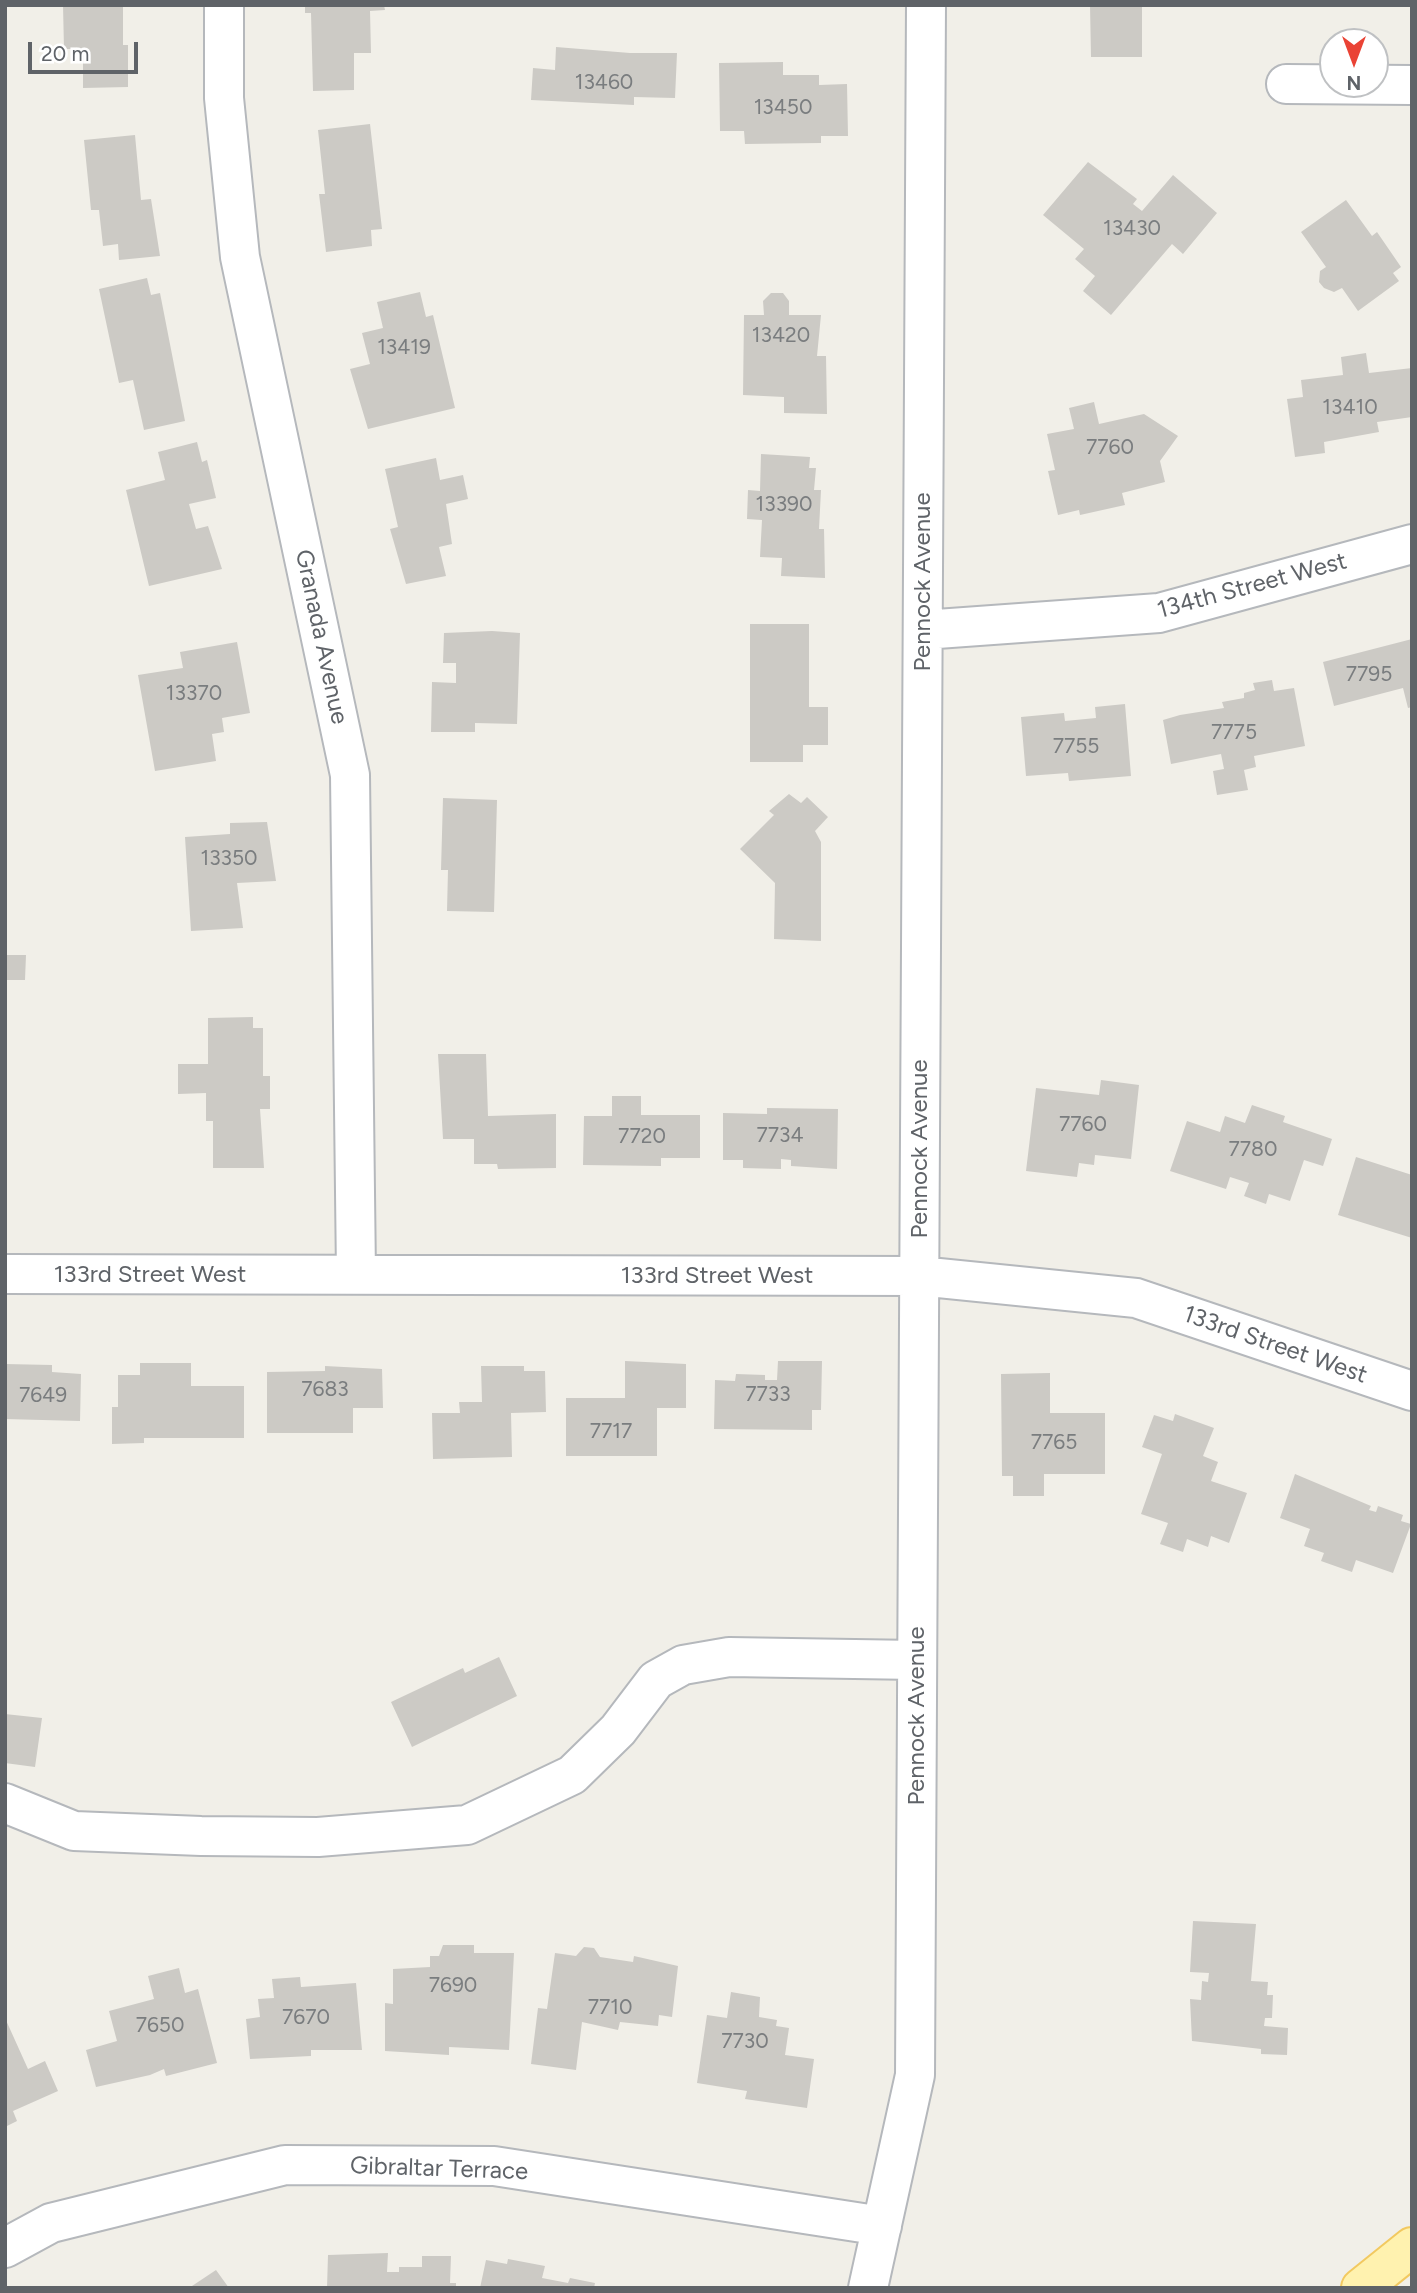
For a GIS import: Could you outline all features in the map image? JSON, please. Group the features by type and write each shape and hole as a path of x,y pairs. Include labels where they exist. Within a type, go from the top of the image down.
{"main road":[{"path":"1362,2288 1412,2247"}],"street":[{"name":"Granada Avenue","path":"224,5 224,98 240,257 350,775 356,1275"},
{"name":"Pennock Avenue","path":"869,2288 915,2075 926,5"},
{"path":"1286,84 1412,85"},
{"name":"134th Street West","path":"923,630 1159,612 1412,544"},
{"name":"133rd Street West","path":"5,1274 919,1276 1136,1298 1412,1391"},
{"path":"5,1803 74,1831 317,1837 467,1825 572,1775 618,1730 656,1680 682,1665 729,1657 917,1660"},
{"name":"Gibraltar Terrace","path":"5,2248 51,2223 285,2165 494,2166 882,2226"}],"building":[{"path":"63,5 123,5 123,45 128,45 128,87 83,88 83,49 64,49"},
{"path":"305,5 384,5 385,10 370,11 371,53 354,53 354,90 313,91 311,13 305,13"},
{"path":"1090,5 1142,5 1142,57 1091,57"},
{"path":"556,47 630,53 677,53 675,98 634,97 634,105 531,100 533,68 555,70"},
{"path":"783,62 783,75 819,75 819,85 847,84 848,136 821,136 821,143 745,144 744,131 720,131 719,63"},
{"path":"370,124 382,229 371,230 372,246 326,252 319,194 325,194 318,130"},
{"path":"135,135 141,200 151,199 160,256 119,260 118,244 103,246 99,210 91,210 84,140"},
{"path":"1088,162 1137,199 1133,204 1142,211 1173,175 1217,213 1183,254 1172,244 1111,315 1083,291 1095,276 1075,259 1084,249 1043,215"},
{"path":"1346,200 1372,236 1377,232 1401,267 1393,273 1399,281 1358,311 1342,288 1334,292 1324,288 1319,282 1320,271 1326,267 1301,232"},
{"path":"147,278 151,295 160,293 185,421 144,430 133,380 119,383 99,289"},
{"path":"420,292 426,317 433,315 455,408 368,429 350,369 370,364 362,333 383,328 377,302"},
{"path":"771,293 783,293 789,301 789,315 821,315 817,356 826,356 827,414 784,413 784,397 743,395 744,315 764,315 763,301"},
{"path":"1366,353 1369,373 1412,368 1412,417 1377,422 1379,432 1324,442 1325,453 1295,457 1287,399 1303,397 1301,380 1343,375 1341,357"},
{"path":"1094,402 1099,424 1144,414 1178,436 1160,461 1165,482 1122,493 1125,505 1080,515 1079,510 1058,515 1048,471 1055,470 1047,434 1074,429 1069,408"},
{"path":"197,442 202,462 207,460 216,498 189,504 196,529 208,526 222,569 149,586 126,490 165,480 158,452"},
{"path":"761,454 810,457 809,468 816,468 814,490 821,490 819,529 824,529 825,578 781,576 782,558 760,557 762,520 747,519 748,490 760,491"},
{"path":"436,458 440,480 463,475 468,499 446,504 452,544 439,547 446,576 406,584 390,529 398,527 385,469"},
{"path":"750,624 809,624 809,707 828,707 828,745 803,745 803,762 750,762"},
{"path":"444,633 520,633 517,724 475,723 475,732 431,732 432,682 456,683 456,663 443,663"},
{"path":"1412,639 1412,707 1408,708 1403,688 1334,706 1323,662"},
{"path":"237,642 250,713 222,718 224,732 212,734 216,761 155,771 138,675 183,668 180,652"},
{"path":"1272,680 1274,691 1294,688 1305,746 1254,756 1256,767 1244,770 1248,790 1217,795 1213,771 1224,769 1221,754 1171,764 1163,720 1224,708 1222,702 1244,698 1244,693 1255,690 1253,683"},
{"path":"1125,704 1131,776 1069,781 1068,773 1026,776 1021,717 1064,713 1065,721 1096,718 1095,707"},
{"path":"789,794 801,803 807,797 828,817 815,831 821,842 821,941 774,939 775,883 740,849 774,815 769,811"},
{"path":"443,798 497,800 494,912 447,911 448,870 441,870"},
{"path":"267,822 276,881 237,883 243,928 191,931 185,837 230,834 230,823"},
{"path":"5,955 26,955 25,980 5,980"},
{"path":"253,1017 253,1028 263,1028 263,1076 270,1076 270,1109 260,1109 264,1168 213,1168 213,1121 206,1121 206,1093 178,1094 178,1064 208,1064 208,1018"},
{"path":"438,1054 486,1054 488,1116 556,1114 556,1168 498,1169 497,1164 474,1164 474,1139 443,1139"},
{"path":"1101,1080 1139,1085 1131,1159 1095,1155 1094,1165 1079,1163 1077,1177 1026,1171 1036,1088 1099,1095"},
{"path":"612,1096 641,1096 641,1115 700,1115 700,1158 661,1158 661,1166 583,1165 584,1116 612,1116"},
{"path":"1252,1105 1285,1116 1283,1122 1332,1139 1323,1166 1304,1160 1290,1201 1269,1194 1266,1204 1244,1196 1249,1183 1230,1177 1226,1189 1170,1171 1187,1121 1220,1132 1225,1116 1245,1123"},
{"path":"767,1108 838,1109 837,1169 791,1166 791,1160 781,1159 781,1169 743,1168 743,1160 723,1160 723,1113 767,1114"},
{"path":"1356,1157 1412,1175 1412,1238 1338,1215"},
{"path":"625,1361 686,1364 686,1408 657,1408 657,1456 566,1456 566,1398 625,1398"},
{"path":"778,1361 822,1361 821,1410 812,1410 812,1430 714,1429 715,1380 735,1381 736,1374 765,1375 765,1380 777,1380"},
{"path":"140,1363 191,1363 191,1386 244,1386 244,1438 144,1438 144,1443 112,1444 112,1407 118,1407 118,1375 140,1375"},
{"path":"5,1364 52,1365 52,1372 81,1374 80,1421 5,1419"},
{"path":"325,1366 382,1369 383,1408 353,1408 353,1433 267,1433 267,1372 325,1371"},
{"path":"481,1366 524,1366 524,1371 545,1371 546,1412 511,1413 512,1457 433,1459 432,1413 460,1413 459,1402 482,1402"},
{"path":"1050,1373 1050,1413 1105,1413 1105,1474 1044,1474 1044,1496 1013,1496 1013,1476 1002,1476 1001,1374"},
{"path":"1175,1414 1214,1428 1203,1456 1218,1462 1211,1481 1247,1493 1229,1543 1211,1536 1208,1547 1187,1539 1183,1552 1160,1544 1168,1523 1141,1514 1162,1454 1142,1447 1154,1415 1173,1421"},
{"path":"1295,1474 1371,1506 1369,1510 1376,1512 1378,1506 1403,1515 1401,1521 1411,1524 1393,1573 1356,1560 1352,1572 1321,1561 1324,1553 1304,1546 1310,1529 1280,1518"},
{"path":"499,1657 517,1696 412,1747 391,1702 463,1668 465,1673"},
{"path":"5,1714 42,1718 35,1767 5,1763"},
{"path":"1193,1921 1256,1924 1251,1981 1268,1982 1267,1995 1273,1995 1272,2018 1265,2018 1264,2026 1288,2028 1287,2055 1261,2054 1261,2049 1192,2041 1190,1999 1201,2000 1202,1981 1208,1982 1209,1973 1190,1972"},
{"path":"443,1945 474,1945 474,1953 514,1953 509,2050 449,2047 449,2055 385,2051 385,2003 393,2004 393,1969 430,1967 430,1956 439,1956"},
{"path":"584,1947 594,1948 600,1957 633,1962 634,1956 678,1966 672,2017 659,2015 658,2026 620,2022 618,2030 582,2022 576,2070 531,2064 538,2008 547,2009 555,1953 576,1956"},
{"path":"179,1968 185,1993 198,1989 217,2063 166,2076 164,2069 150,2075 96,2087 86,2050 117,2041 109,2011 154,1999 148,1976"},
{"path":"300,1977 301,1987 356,1983 362,2050 311,2050 311,2056 250,2059 246,2019 260,2017 258,1999 274,1998 272,1979"},
{"path":"731,1992 760,1997 759,2017 777,2020 776,2026 789,2028 785,2055 814,2059 807,2108 745,2099 747,2091 697,2083 707,2015 727,2018"},
{"path":"5,2018 28,2069 45,2061 58,2091 13,2111 17,2121 5,2127"},
{"path":"388,2253 387,2272 399,2272 399,2267 422,2267 422,2256 451,2256 450,2283 456,2283 456,2288 327,2288 328,2255"},
{"path":"508,2259 545,2266 542,2278 568,2283 570,2278 595,2283 594,2288 480,2288 486,2260 507,2264"},
{"path":"216,2270 229,2288 189,2288"}]}
